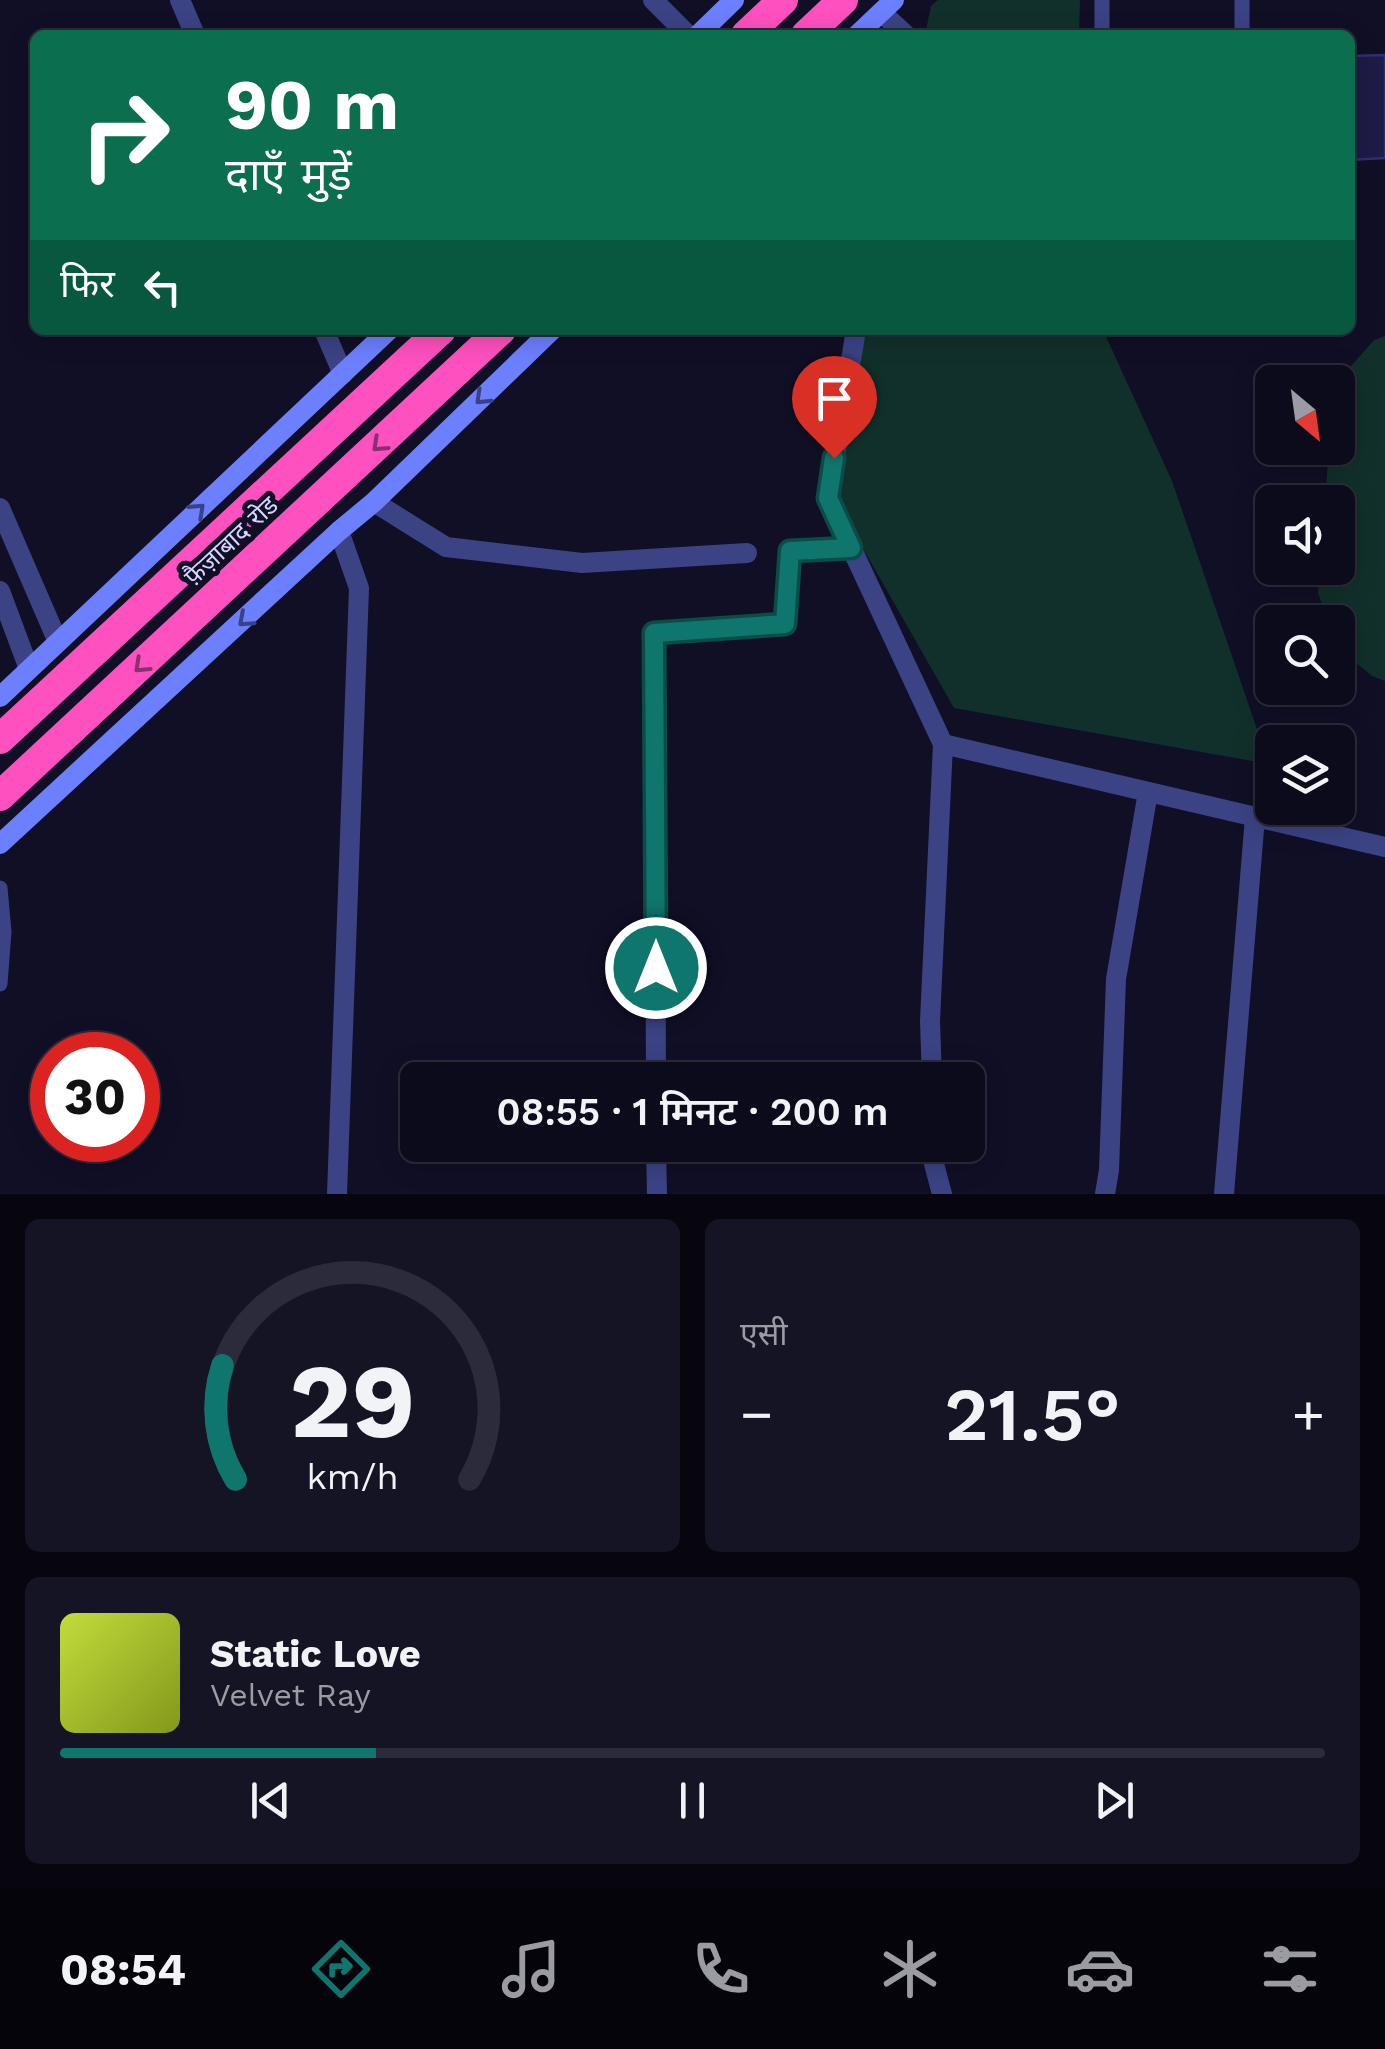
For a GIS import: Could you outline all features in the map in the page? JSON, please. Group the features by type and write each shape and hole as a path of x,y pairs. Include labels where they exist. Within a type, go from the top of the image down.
{"highway":[{"path":"751,30 783,0"},
{"path":"811,30 843,0"},
{"name":"फ़ैज़ाबाद रोड","path":"0,739 435,335"},
{"name":"फ़ैज़ाबाद रोड","path":"0,796 496,335"}],"street":[{"path":"180,0 193,30"},
{"path":"654,0 683,30"},
{"path":"702,30 722,4"},
{"path":"863,30 887,6 903,30"},
{"path":"326,335 343,374"},
{"path":"0,697 384,335"},
{"path":"0,844 374,502 547,335"},
{"path":"855,335 828,498 943,744 931,1062"},
{"path":"374,502 446,547 582,563 746,554"},
{"path":"0,508 58,642"},
{"path":"338,1194 359,588 339,531"},
{"path":"656,1062 654,633 785,624 790,551 851,548"},
{"path":"0,591 29,669"},
{"path":"943,744 1255,816 1224,1194"},
{"path":"1106,1194 1116,980 1148,792"},
{"path":"1293,825 1385,847"},
{"path":"656,1162 657,1194"},
{"path":"934,1162 942,1194"}],"lane":[{"path":"1102,0 1102,30"},
{"path":"1242,0 1242,30"},
{"path":"0,888 4,932 0,984"}],"green space":[{"path":"938,0 1080,0 1079,30 926,30 931,6"},
{"path":"862,335 1105,335 1172,481 1256,725 1255,762 954,708 829,489"},
{"path":"1385,336 1385,681 1355,662 1355,605 1323,605 1318,593 1319,585 1355,585 1355,485 1326,485 1328,465 1355,465 1355,365 1352,365 1374,340"}],"building":[{"path":"1385,55 1385,158 1355,160 1355,56"}],"route":[{"path":"656,968 654,633 785,624 790,551 851,548 828,498 834,458"}]}
